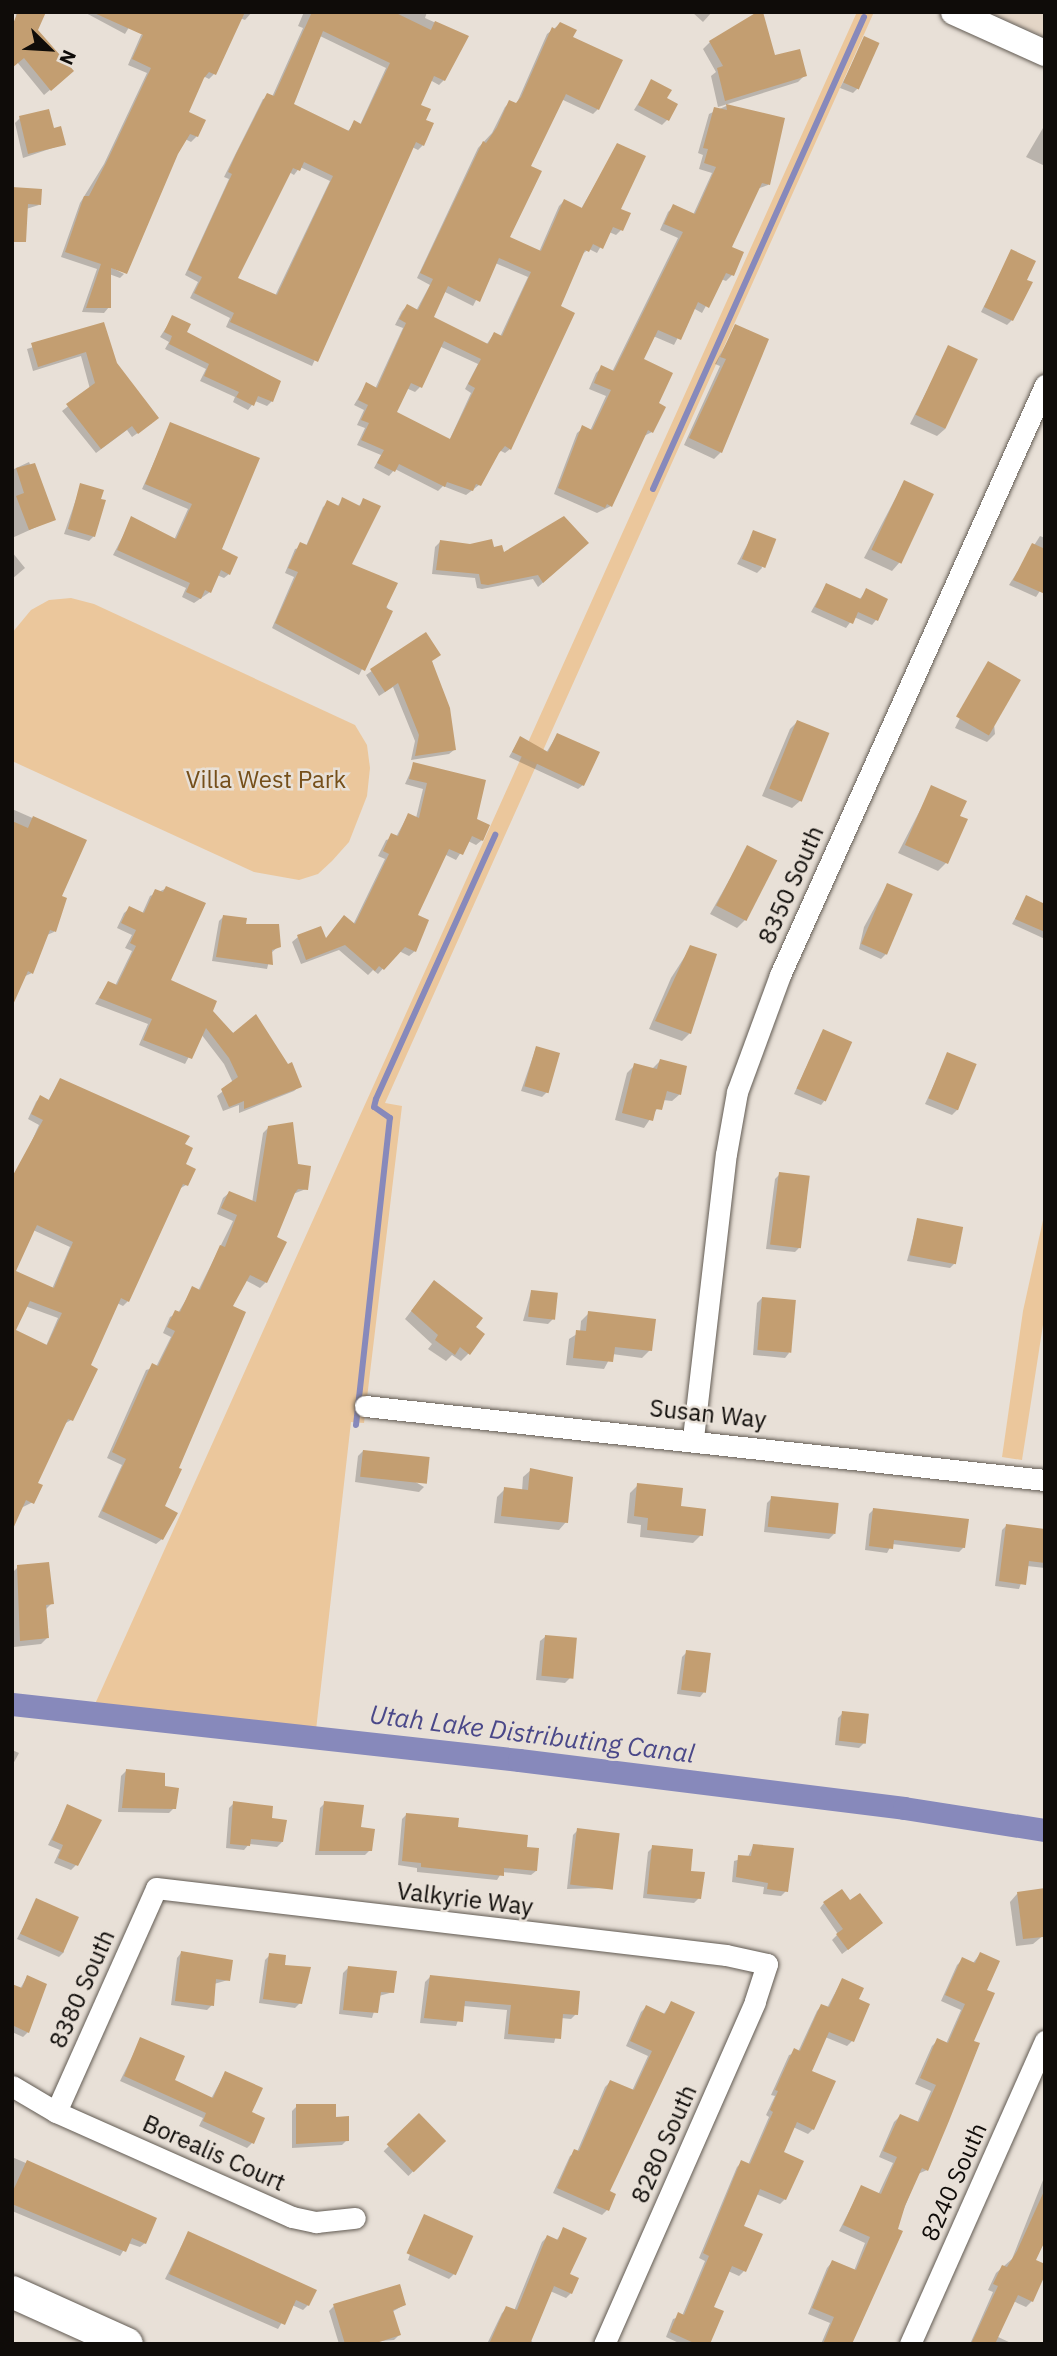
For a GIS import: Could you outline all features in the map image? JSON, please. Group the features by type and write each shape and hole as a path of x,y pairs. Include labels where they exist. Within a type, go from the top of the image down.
{"highway":[{"path":"12,2292 128,2344"}],"main road":[{"path":"959,13 1045,53"}],"street":[{"name":"8350 South","path":"693,1438 737,1092 780,975 1045,385"},
{"name":"Susan Way","path":"365,1406 693,1438 1045,1480"},
{"name":"Valkyrie Way","path":"156,1888 726,1955 767,1964"},
{"name":"8380 South","path":"56,2112 156,1888"},
{"name":"8280 South","path":"604,2344 755,2002 767,1964"},
{"name":"8240 South","path":"910,2344 1045,2041"},
{"name":"Borealis Court","path":"12,2086 56,2112 300,2220 355,2218"}],"shaded area":[{"path":"989,12 1045,12 1045,37"}],"green space":[{"path":"857,12 874,12 385,1103 402,1106 364,1423 351,1422 316,1730 95,1704"},
{"name":"Villa West Park","path":"71,598 94,604 355,725 367,745 370,768 367,796 349,842 332,861 318,874 299,880 254,872 12,761 12,633 31,610 49,600"},
{"path":"1045,1211 1045,1312 1022,1460 1002,1457 1023,1311"}],"building":[{"path":"18,12 46,12 38,30 74,71 51,91 24,58 12,68 12,26"},
{"path":"92,12 245,12 216,75 209,72 204,78 189,112 206,120 198,137 190,134 178,154 127,274 111,268 111,308 86,308 101,264 65,252 84,196 89,196 151,68 132,59 143,35"},
{"path":"312,12 394,12 431,30 435,21 469,36 445,81 434,76 421,105 431,109 426,120 434,123 424,146 416,142 318,362 230,322 234,313 194,293 202,277 188,270 232,174 228,172 236,154 267,93 274,96","holes":["323,31 390,63 361,124 354,120 349,131 294,104","304,162 333,176 277,295 238,278 293,168 300,171"]},
{"path":"757,12 763,12 775,55 800,49 807,76 725,101 717,68 723,66 709,41"},
{"path":"560,22 577,30 573,37 623,60 599,110 566,94 531,166 542,171 510,237 541,251 564,199 582,208 617,143 646,156 621,209 631,213 623,231 613,227 603,249 593,244 589,252 585,250 561,306 575,313 511,450 505,446 481,486 476,484 473,491 447,482 445,487 399,464 395,472 377,463 384,450 361,440 369,423 361,420 368,405 358,400 366,382 377,388 406,323 399,319 407,304 418,310 433,279 420,273 483,141 486,143 497,127 509,100 516,103 521,97 552,27 555,29","holes":["499,258 531,272 502,336 494,332 488,344 434,317 448,286 480,302","444,341 481,359 468,384 475,388 450,439 397,412 411,383 422,388"]},
{"path":"864,36 880,43 859,90 843,83"},
{"path":"651,79 672,90 667,98 678,104 669,121 638,105"},
{"path":"726,104 785,118 770,185 762,183 732,247 744,252 734,276 726,273 709,308 698,302 681,340 658,330 644,359 673,373 659,403 666,407 653,433 648,430 612,507 607,504 605,508 558,488 582,425 592,430 611,390 594,383 601,365 614,371 683,232 664,224 673,204 695,214 716,167 704,163 708,149 703,148 714,107 727,110"},
{"path":"49,109 54,128 61,126 66,145 28,154 19,116"},
{"path":"12,187 42,189 41,205 28,204 26,242 12,242"},
{"path":"1011,249 1036,261 1027,280 1033,282 1013,321 984,307"},
{"path":"172,315 191,324 187,332 281,381 273,402 258,396 254,406 236,397 239,392 204,376 209,364 169,344 172,336 164,332"},
{"path":"104,322 117,363 159,418 138,434 132,426 101,449 66,404 95,383 86,352 38,367 31,343"},
{"path":"735,324 769,339 722,453 689,438 726,359 720,357"},
{"path":"948,345 978,359 945,429 915,415"},
{"path":"170,422 260,458 222,549 238,557 230,575 221,570 211,593 205,590 201,599 186,592 190,583 117,550 131,516 176,539 192,504 145,484"},
{"path":"35,463 56,520 29,530 16,496 24,493 16,468"},
{"path":"904,480 934,494 901,564 871,550"},
{"path":"80,483 104,490 101,499 106,500 95,537 68,529"},
{"path":"342,497 360,506 363,498 381,506 352,564 398,583 386,608 393,611 365,671 275,623 298,572 288,568 300,542 307,545 327,500 339,506"},
{"path":"564,516 589,543 543,583 538,575 488,585 481,584 479,574 436,570 440,540 470,544 492,539 494,547 502,545 504,552"},
{"path":"753,530 776,539 765,568 742,559"},
{"path":"1032,543 1045,549 1045,594 1013,580"},
{"path":"826,583 861,599 866,588 888,599 878,621 858,612 853,624 815,607"},
{"path":"426,632 441,655 432,661 450,708 456,750 415,756 419,735 398,683 385,692 370,669"},
{"path":"988,661 1021,680 989,735 956,716"},
{"path":"797,720 829,733 802,802 769,789"},
{"path":"557,733 600,752 584,786 512,752 520,736 548,752"},
{"path":"413,762 486,780 477,819 490,825 483,841 472,836 463,855 449,849 418,915 429,920 416,952 405,947 384,970 379,966 375,971 345,945 306,960 297,935 321,926 326,938 344,915 355,924 389,854 383,851 391,833 398,836 408,813 419,818 427,783 409,779"},
{"path":"931,785 967,801 960,816 968,819 948,864 905,845"},
{"path":"33,816 87,840 62,896 67,898 56,932 50,930 33,974 28,971 12,1007 12,821 28,828"},
{"path":"747,845 777,860 746,921 716,906"},
{"path":"887,883 913,894 887,955 861,944"},
{"path":"166,886 206,903 171,980 217,1001 213,1011 233,1033 256,1014 288,1064 292,1062 302,1087 244,1109 244,1101 229,1107 221,1089 238,1077 229,1058 206,1028 192,1059 143,1040 152,1019 99,998 108,981 117,985 136,946 130,943 136,930 121,923 129,906 144,913 155,889 163,892"},
{"path":"1026,895 1045,904 1045,932 1015,919"},
{"path":"223,915 247,918 246,924 279,924 281,947 272,950 273,965 216,957"},
{"path":"690,945 717,954 691,1034 655,1021"},
{"path":"823,1029 852,1042 826,1101 797,1088"},
{"path":"536,1046 560,1053 548,1093 524,1086"},
{"path":"947,1052 977,1064 958,1110 928,1098"},
{"path":"660,1059 687,1066 681,1095 667,1091 662,1110 656,1109 653,1121 622,1113 634,1063 657,1069"},
{"path":"60,1078 190,1136 185,1144 193,1148 186,1164 196,1169 188,1186 183,1184 129,1302 121,1298 91,1365 98,1369 73,1421 68,1419 38,1483 43,1485 34,1504 26,1500 12,1531 12,1177 43,1120 31,1114 40,1095 49,1100","holes":["37,1225 73,1242 54,1288 16,1271","30,1301 62,1313 47,1345 16,1330"]},
{"path":"293,1122 298,1164 311,1166 308,1190 298,1189 295,1193 277,1237 287,1242 267,1283 250,1275 233,1306 246,1312 165,1506 178,1513 163,1540 102,1511 126,1459 112,1452 152,1363 158,1366 175,1331 167,1327 175,1310 180,1312 192,1286 200,1290 220,1245 225,1247 237,1215 221,1208 229,1191 256,1202 268,1126"},
{"path":"779,1172 810,1176 801,1248 770,1244"},
{"path":"917,1218 963,1227 956,1264 910,1255"},
{"path":"434,1280 483,1318 476,1327 485,1334 470,1355 460,1347 455,1355 435,1340 438,1335 411,1311"},
{"path":"531,1290 558,1293 555,1320 528,1317"},
{"path":"762,1297 796,1300 791,1353 757,1350"},
{"path":"588,1311 656,1319 652,1351 615,1347 613,1362 573,1358 576,1330 586,1331"},
{"path":"363,1450 430,1457 427,1484 360,1477"},
{"path":"530,1468 573,1477 568,1523 501,1516 504,1487 528,1490"},
{"path":"637,1483 683,1488 681,1506 706,1509 703,1536 647,1530 648,1518 634,1516"},
{"path":"771,1496 839,1503 835,1534 768,1527"},
{"path":"873,1508 969,1519 965,1548 894,1540 893,1549 869,1546"},
{"path":"1006,1524 1045,1529 1045,1563 1029,1561 1026,1585 999,1581"},
{"path":"49,1562 54,1604 46,1605 49,1638 20,1641 17,1565"},
{"path":"545,1635 577,1638 573,1679 541,1676"},
{"path":"686,1650 711,1653 706,1693 681,1690"},
{"path":"842,1711 869,1714 866,1744 839,1741"},
{"path":"126,1769 165,1773 165,1786 179,1788 176,1809 122,1808"},
{"path":"233,1801 273,1806 272,1818 287,1820 283,1842 251,1839 250,1846 230,1844"},
{"path":"324,1801 364,1805 361,1827 375,1829 372,1851 319,1851"},
{"path":"67,1804 102,1820 78,1866 58,1858 63,1845 52,1840"},
{"path":"406,1813 459,1818 458,1827 528,1835 527,1847 539,1848 537,1871 504,1868 504,1876 421,1867 421,1863 402,1861"},
{"path":"577,1828 620,1833 613,1890 570,1885"},
{"path":"753,1844 794,1848 788,1892 767,1889 768,1883 736,1877 738,1855 751,1856"},
{"path":"652,1845 693,1849 691,1871 705,1872 701,1899 647,1894"},
{"path":"1045,1888 1043,1937 1023,1939 1017,1892"},
{"path":"842,1889 850,1900 860,1893 883,1923 848,1950 836,1934 843,1929 823,1902"},
{"path":"36,1898 79,1917 63,1953 20,1934"},
{"path":"181,1951 233,1960 230,1981 216,1979 214,2006 175,2001"},
{"path":"980,1952 1000,1961 987,1990 995,1993 974,2041 980,2043 949,2121 928,2171 922,2168 905,2206 898,2229 903,2231 852,2344 823,2344 834,2317 812,2308 832,2260 856,2270 870,2237 843,2225 861,2185 881,2194 897,2157 883,2151 900,2114 919,2122 936,2085 920,2078 937,2038 948,2043 965,2004 945,1995 962,1957 975,1963"},
{"path":"269,1953 286,1955 285,1965 311,1967 302,2004 263,1999"},
{"path":"348,1966 397,1971 394,1993 381,1992 378,2013 343,2010"},
{"path":"27,1975 47,1984 29,2033 12,2025 12,1984 22,1988"},
{"path":"430,1975 580,1991 578,2015 563,2014 561,2039 508,2034 511,2005 465,2001 463,2022 424,2018"},
{"path":"842,1978 864,1988 859,1999 870,2004 854,2042 829,2032 812,2071 836,2081 814,2130 797,2122 784,2152 804,2161 786,2200 760,2189 744,2226 763,2234 746,2272 732,2266 714,2307 724,2311 710,2344 696,2344 670,2332 678,2312 684,2315 709,2256 703,2253 741,2160 750,2164 773,2112 770,2110 778,2091 775,2090 794,2048 800,2051 821,2004 829,2007"},
{"path":"671,2001 695,2012 610,2191 616,2194 609,2211 557,2188 574,2149 579,2151 610,2080 634,2090 652,2051 630,2041 646,2005 665,2014"},
{"path":"140,2037 185,2056 175,2080 213,2098 225,2071 263,2088 252,2112 265,2118 254,2144 203,2121 206,2113 124,2076"},
{"path":"296,2104 336,2104 336,2117 349,2116 349,2141 296,2144"},
{"path":"419,2113 446,2141 414,2172 387,2144"},
{"path":"27,2160 157,2218 146,2244 132,2238 126,2252 12,2204 12,2193"},
{"path":"1045,2189 1045,2241 1036,2260 1045,2264 1045,2275 1033,2302 1018,2295 995,2344 971,2344 998,2286 993,2284 1002,2265 1007,2267 1017,2251"},
{"path":"424,2214 473,2236 456,2275 407,2253"},
{"path":"563,2227 587,2238 570,2274 579,2278 572,2294 554,2286 530,2344 489,2344 506,2306 517,2310 547,2235 558,2240"},
{"path":"188,2231 317,2290 309,2306 296,2300 285,2325 169,2274"},
{"path":"400,2284 406,2305 393,2310 401,2335 373,2344 345,2344 333,2304"}],"waterway":[{"path":"653,489 864,17"},
{"path":"356,1425 390,1118 374,1107 495,835"},
{"name":"Utah Lake Distributing Canal","path":"12,1704 519,1760 904,1808 1045,1830"}]}
